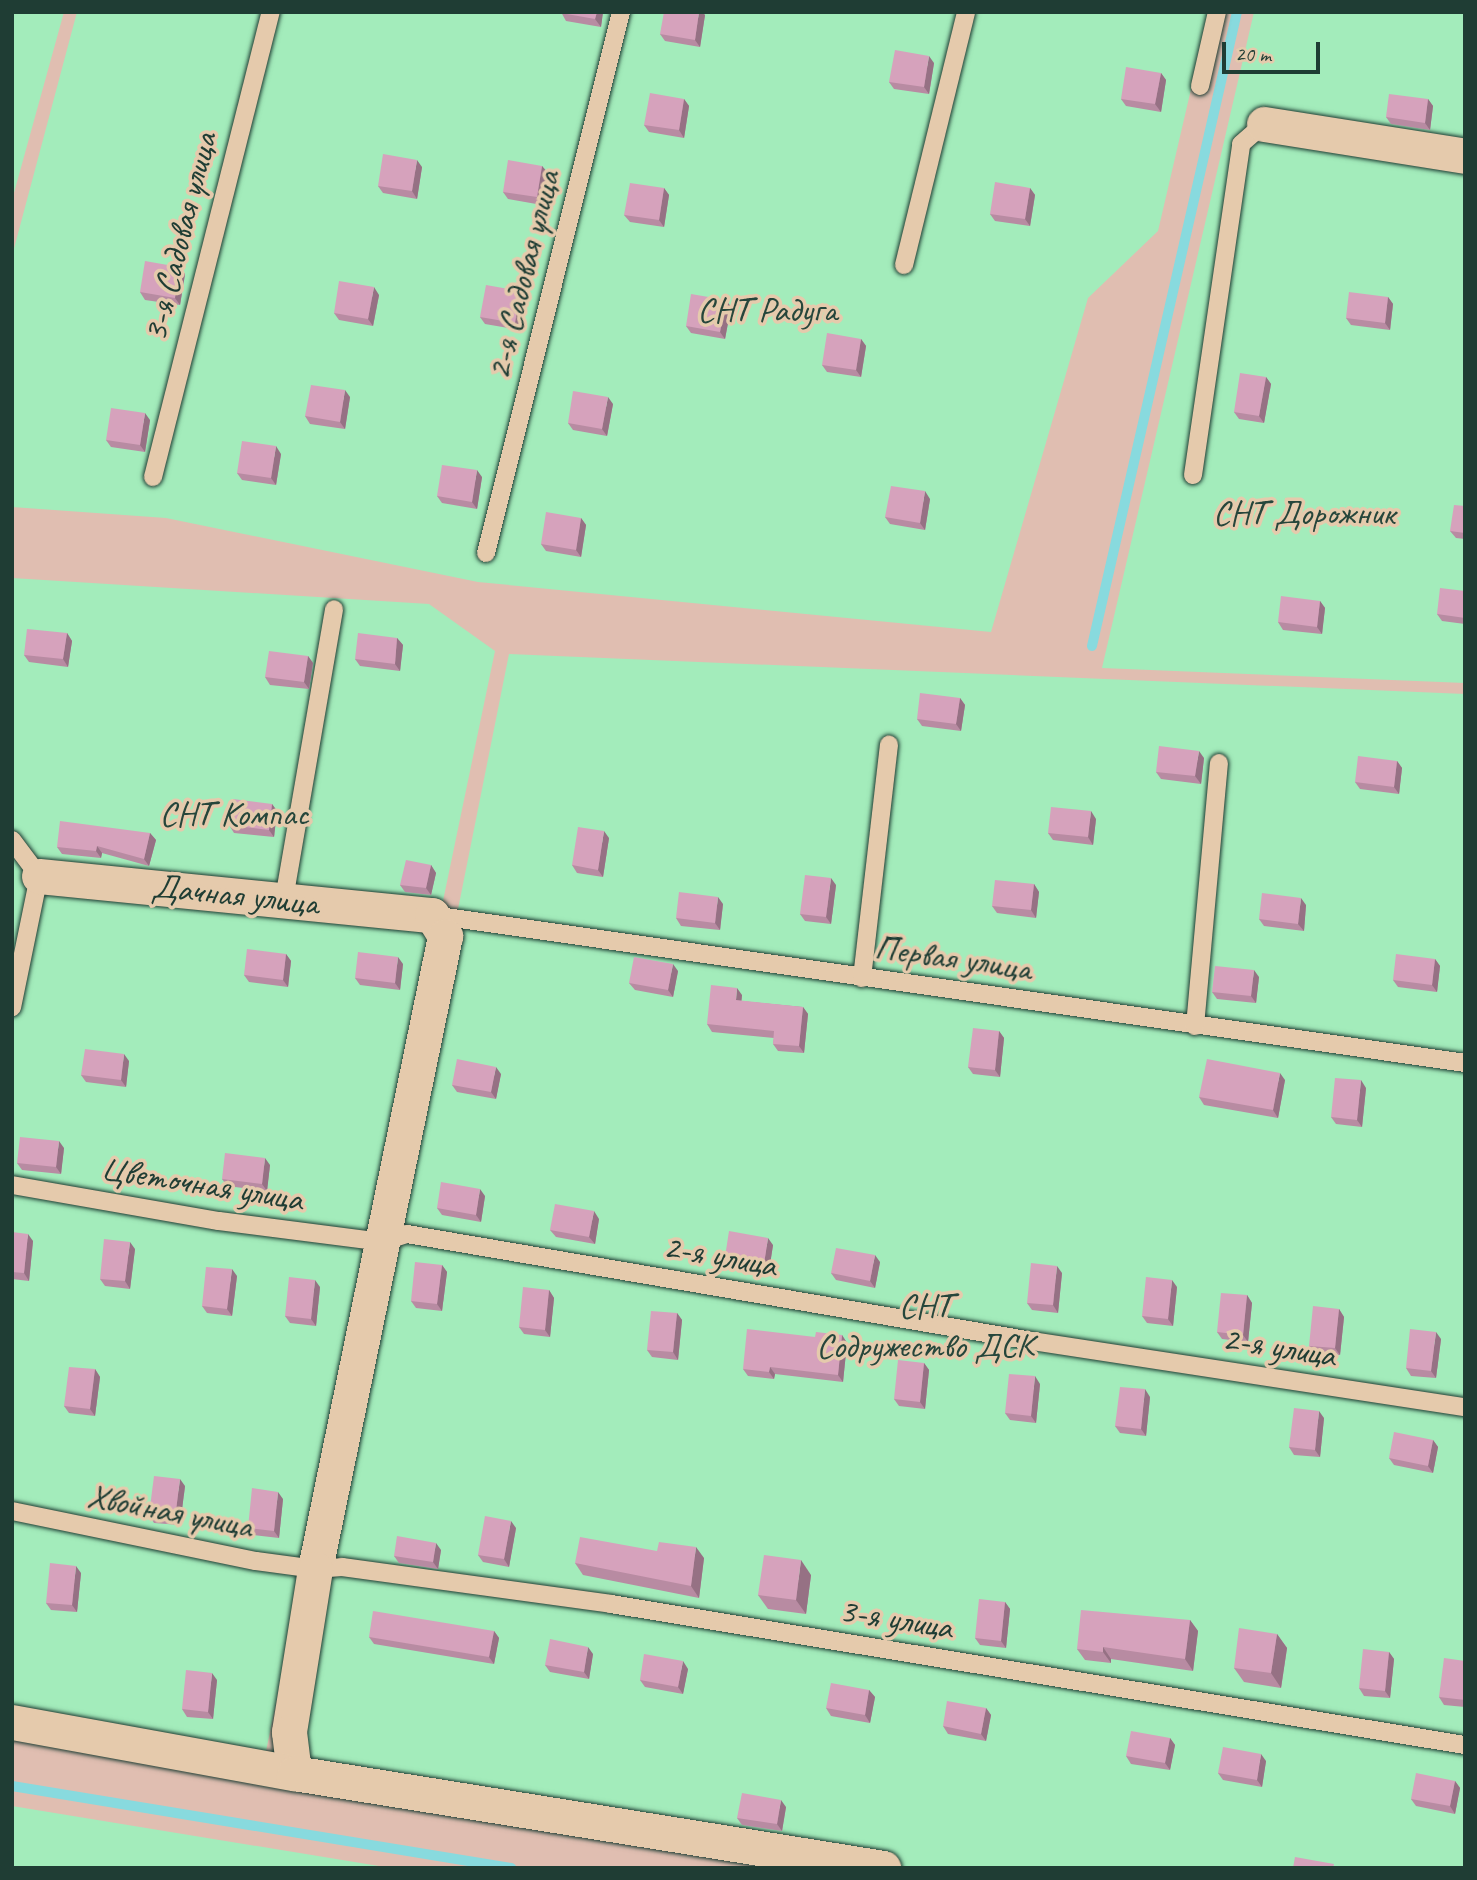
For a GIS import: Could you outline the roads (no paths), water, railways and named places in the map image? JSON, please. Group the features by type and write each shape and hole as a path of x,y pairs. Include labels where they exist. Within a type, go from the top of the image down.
{"street":[{"path":"1264,124 1465,156"},
{"name":"Дачная улица","path":"39,876 432,915"},
{"path":"294,1773 289,1732 315,1569 445,936 432,915"},
{"path":"12,1722 294,1773 883,1868"}],"lane":[{"name":"3-я Садовая улица","path":"153,477 271,12"},
{"name":"2-я Садовая улица","path":"486,553 621,12"},
{"path":"904,265 965,12"},
{"path":"1200,86 1217,12"},
{"path":"1194,475 1241,144 1264,124"},
{"path":"284,899 334,609"},
{"path":"862,978 889,745"},
{"path":"1195,1026 1219,763"},
{"path":"12,840 39,876 12,1007"},
{"name":"Первая улица","path":"432,915 1465,1063"},
{"name":"Цветочная улица","path":"12,1185 219,1221 382,1242"},
{"name":"2-я улица","path":"382,1242 407,1234 1032,1341 1465,1407"},
{"name":"Хвойная улица","path":"12,1511 256,1561 315,1569"},
{"name":"3-я улица","path":"315,1569 342,1567 611,1604 1465,1745"}],"waterway":[{"path":"1092,646 1237,12"},
{"path":"12,1786 511,1868"}],"park label":[{"name":"СНТ Радуга","path":"767,310"},
{"name":"СНТ Дорожник","path":"1304,513"},
{"name":"СНТ Компас","path":"234,814"},
{"name":"СНТ Содружество ДСК","path":"925,1326"}]}
